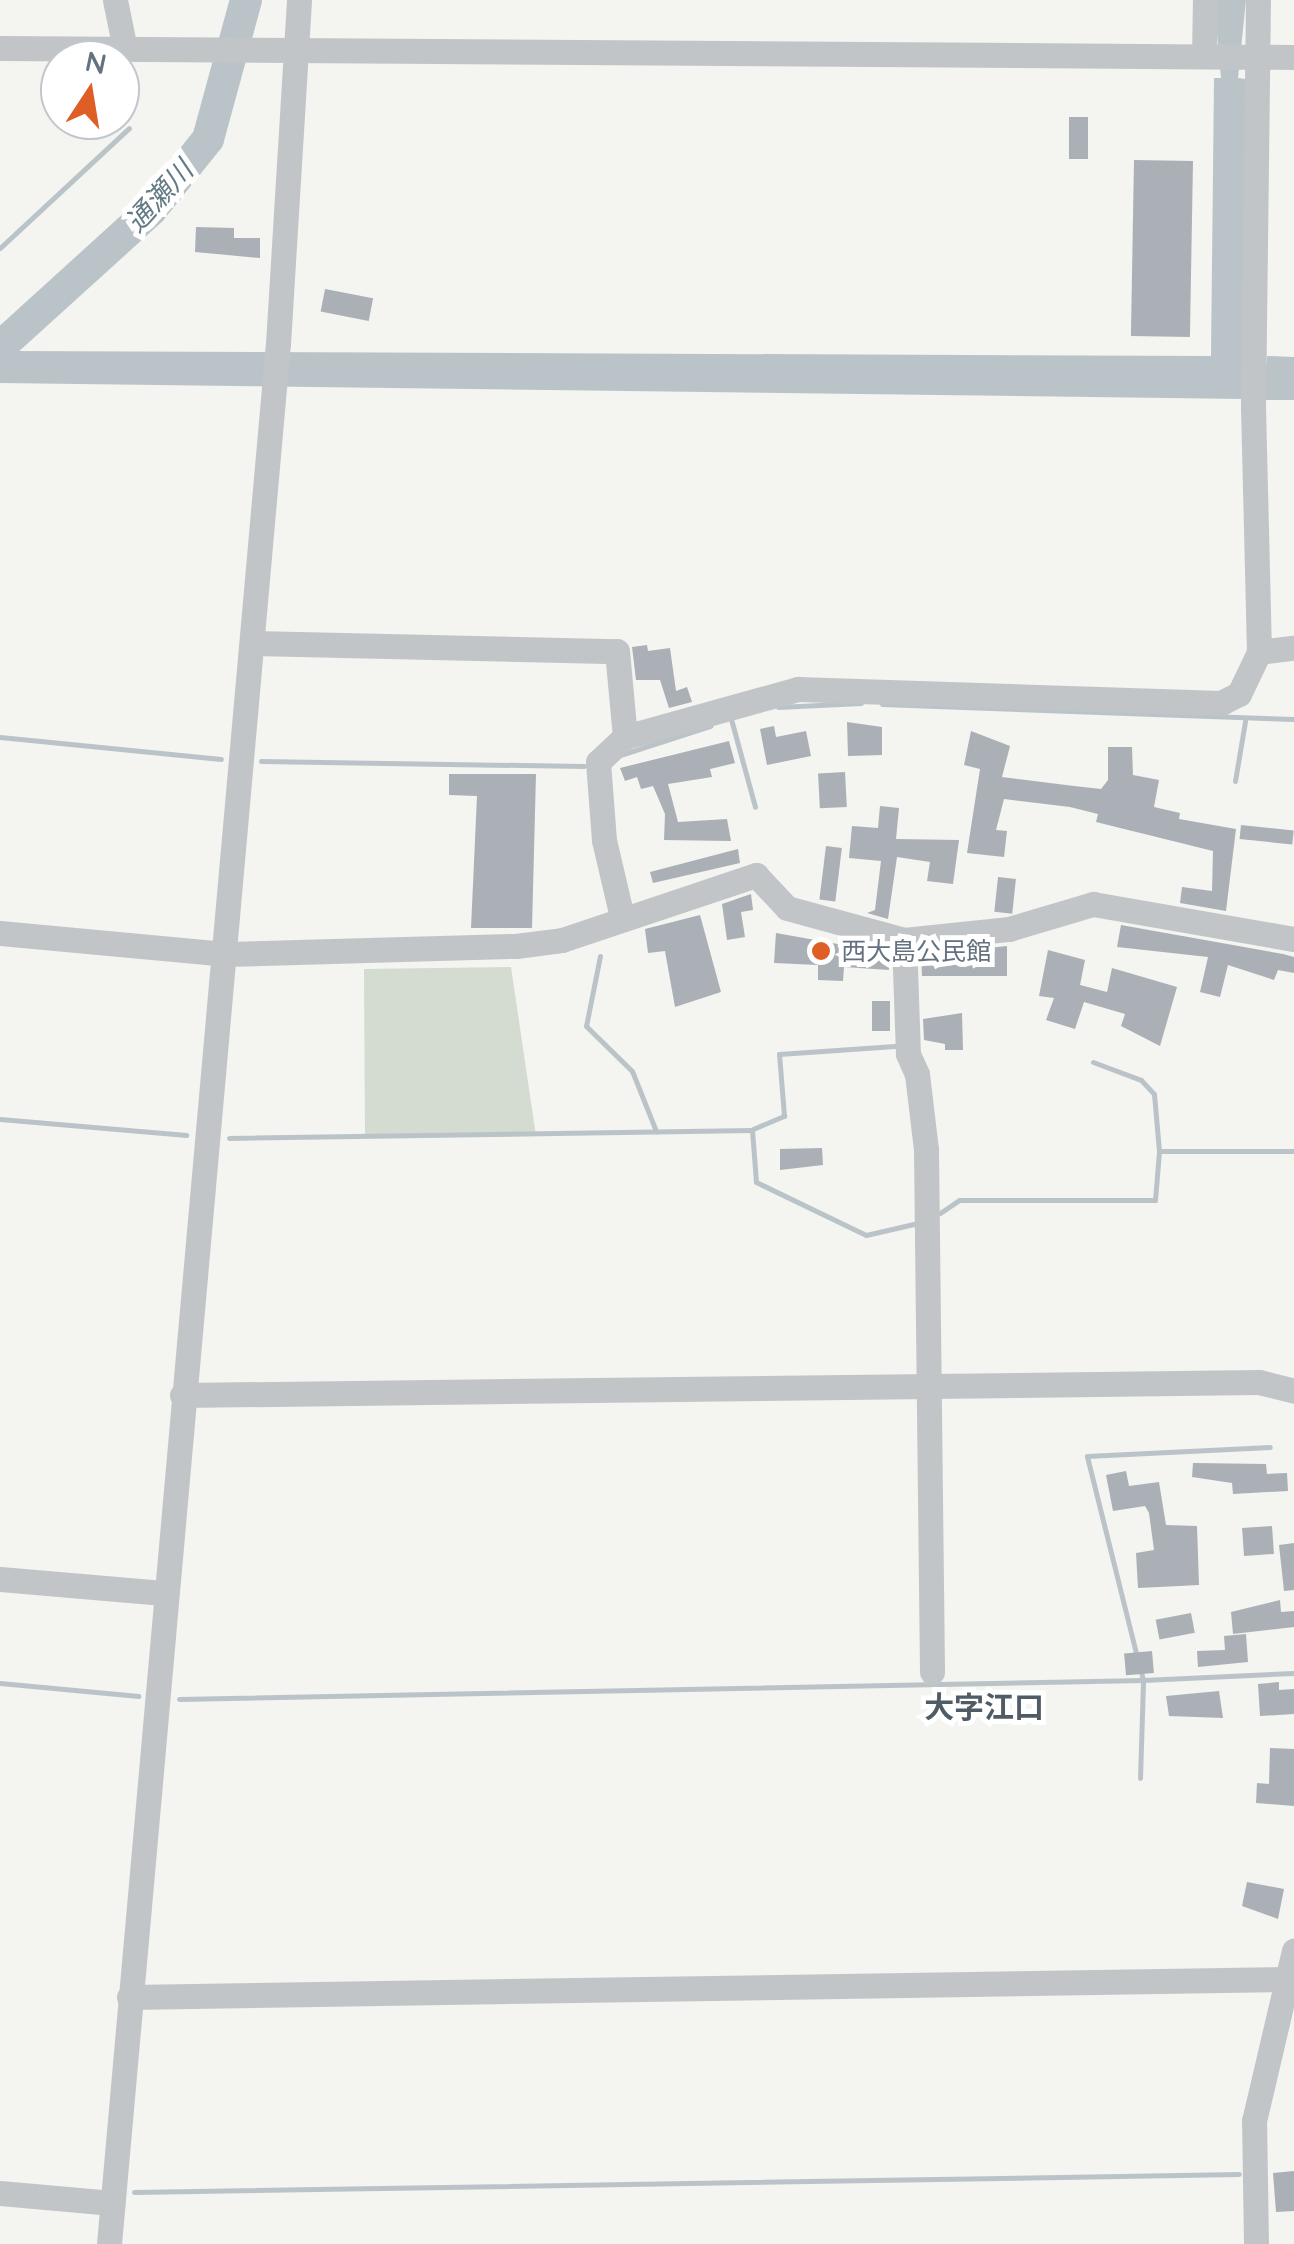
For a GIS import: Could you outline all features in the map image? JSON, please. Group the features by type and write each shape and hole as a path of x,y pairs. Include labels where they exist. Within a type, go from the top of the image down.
{"street":[{"path":"115,0 123,40"},
{"path":"109,2244 163,1594 225,954 278,344 299,0"},
{"path":"1205,0 1206,56"},
{"path":"622,917 604,840 598,762 625,738 798,689 1222,703 1239,694 1259,652 1254,57 1258,0"},
{"path":"0,48 40,48"},
{"path":"140,49 1294,57"},
{"path":"252,643 617,650 625,738"},
{"path":"1259,652 1294,648"},
{"path":"0,934 225,954 516,946 562,940 756,875 786,908 904,940 966,937 1093,904 1294,938"},
{"path":"904,940 908,1054 917,1074 926,1150 932,1672"},
{"path":"182,1395 1258,1382 1294,1391"},
{"path":"0,1579 163,1594"},
{"path":"1256,2244 1254,2122 1294,1951"},
{"path":"129,1997 1290,1979"},
{"path":"0,2192 113,2203"}],"shaded area":[{"path":"1214,0 1246,0 1238,78 1246,79 1244,366 1266,366 1267,356 1294,357 1294,400 1266,400 1266,387 1244,387 1243,399 0,383 0,361 14,351 1211,356 1214,78 1221,78"},
{"path":"511,967 536,1136 365,1137 364,969"}],"building":[{"path":"1069,117 1088,117 1088,159 1069,159"},
{"path":"1134,160 1193,161 1190,337 1131,336"},
{"path":"196,227 234,228 234,238 260,238 260,258 195,252"},
{"path":"325,289 373,298 369,321 321,312"},
{"path":"647,645 648,651 670,648 676,691 687,687 692,702 669,708 660,680 636,680 632,647"},
{"path":"847,722 882,727 882,755 848,756"},
{"path":"774,726 776,737 806,731 811,756 767,765 760,729"},
{"path":"971,731 1010,746 1002,777 1101,789 1108,780 1108,747 1132,747 1133,775 1159,780 1154,807 1180,813 1179,819 1236,829 1226,911 1180,903 1182,887 1212,891 1213,851 1096,822 1098,814 1070,807 1004,799 996,830 1007,831 1004,857 967,853 980,769 964,765"},
{"path":"729,741 735,763 710,769 712,777 668,784 678,822 727,819 731,841 664,840 665,814 653,786 641,789 637,777 625,781 620,768"},
{"path":"845,772 847,807 820,808 818,773"},
{"path":"449,774 536,774 532,928 471,928 477,796 449,795"},
{"path":"880,806 899,808 896,839 959,840 953,884 927,881 930,862 897,857 888,919 867,913 875,910 881,861 849,858 852,826 878,828"},
{"path":"1241,825 1294,831 1292,844 1240,839"},
{"path":"826,846 842,848 835,902 819,900"},
{"path":"738,849 740,863 653,883 650,872"},
{"path":"998,877 1016,879 1012,914 994,912"},
{"path":"751,894 753,910 741,912 745,937 727,940 722,904"},
{"path":"700,915 721,992 675,1007 665,951 648,953 645,929"},
{"path":"1121,925 1294,957 1294,973 1278,970 1274,980 1228,965 1220,997 1200,992 1208,957 1117,947"},
{"path":"776,933 888,953 889,970 844,967 843,981 818,980 818,965 774,963"},
{"path":"1007,946 1007,976 922,976 921,955"},
{"path":"1048,950 1085,960 1080,985 1107,992 1112,968 1177,987 1160,1046 1121,1026 1125,1014 1084,1002 1075,1029 1046,1020 1054,998 1039,996"},
{"path":"872,1001 890,1001 890,1031 872,1031"},
{"path":"962,1013 963,1050 945,1050 945,1044 924,1040 923,1019"},
{"path":"822,1148 823,1165 780,1170 780,1149"},
{"path":"1193,1463 1266,1464 1267,1474 1287,1473 1288,1491 1233,1494 1232,1483 1192,1477"},
{"path":"1126,1471 1129,1486 1159,1482 1166,1525 1197,1526 1199,1585 1138,1588 1136,1553 1154,1550 1149,1513 1145,1506 1113,1511 1106,1475"},
{"path":"1272,1526 1274,1554 1244,1556 1242,1528"},
{"path":"1294,1543 1294,1590 1284,1591 1279,1545"},
{"path":"1280,1600 1281,1612 1294,1611 1294,1627 1233,1634 1231,1612"},
{"path":"1191,1613 1195,1633 1159,1640 1156,1620"},
{"path":"1246,1634 1248,1662 1198,1667 1197,1651 1225,1650 1224,1636"},
{"path":"1152,1651 1154,1673 1126,1675 1124,1653"},
{"path":"1279,1682 1279,1690 1294,1689 1294,1714 1260,1716 1258,1684"},
{"path":"1219,1691 1223,1718 1169,1716 1166,1696"},
{"path":"1270,1748 1294,1749 1294,1806 1256,1803 1257,1783 1269,1784"},
{"path":"1247,1882 1284,1889 1278,1919 1242,1906"},
{"path":"1294,2171 1294,2211 1276,2212 1273,2173"}],"waterway":[{"name":"通瀬川","path":"0,347 151,210 208,139 246,0"},
{"path":"0,248 116,140"},
{"path":"778,707 861,703"},
{"path":"882,704 1294,719"},
{"path":"731,719 755,807"},
{"path":"1235,781 1245,721"},
{"path":"620,755 710,726"},
{"path":"0,737 221,759"},
{"path":"261,761 584,766"},
{"path":"600,956 586,1026 632,1071 656,1131"},
{"path":"753,1129 784,1116 779,1054 895,1046"},
{"path":"1093,1062 1141,1080 1154,1094 1159,1151 1294,1151"},
{"path":"0,1119 186,1135"},
{"path":"229,1138 752,1130 756,1182 866,1235 914,1224"},
{"path":"940,1213 959,1200 1155,1200 1159,1151"},
{"path":"1137,1657 1087,1456 1270,1447"},
{"path":"179,1699 1143,1680 1141,1672"},
{"path":"1140,1778 1143,1680 1294,1673"},
{"path":"0,1683 138,1696"},
{"path":"134,2192 1239,2174"}],"place":[{"name":"西大島公民館","path":"821,951"}],"district":[{"name":"大字江口","path":"984,1707"}]}
